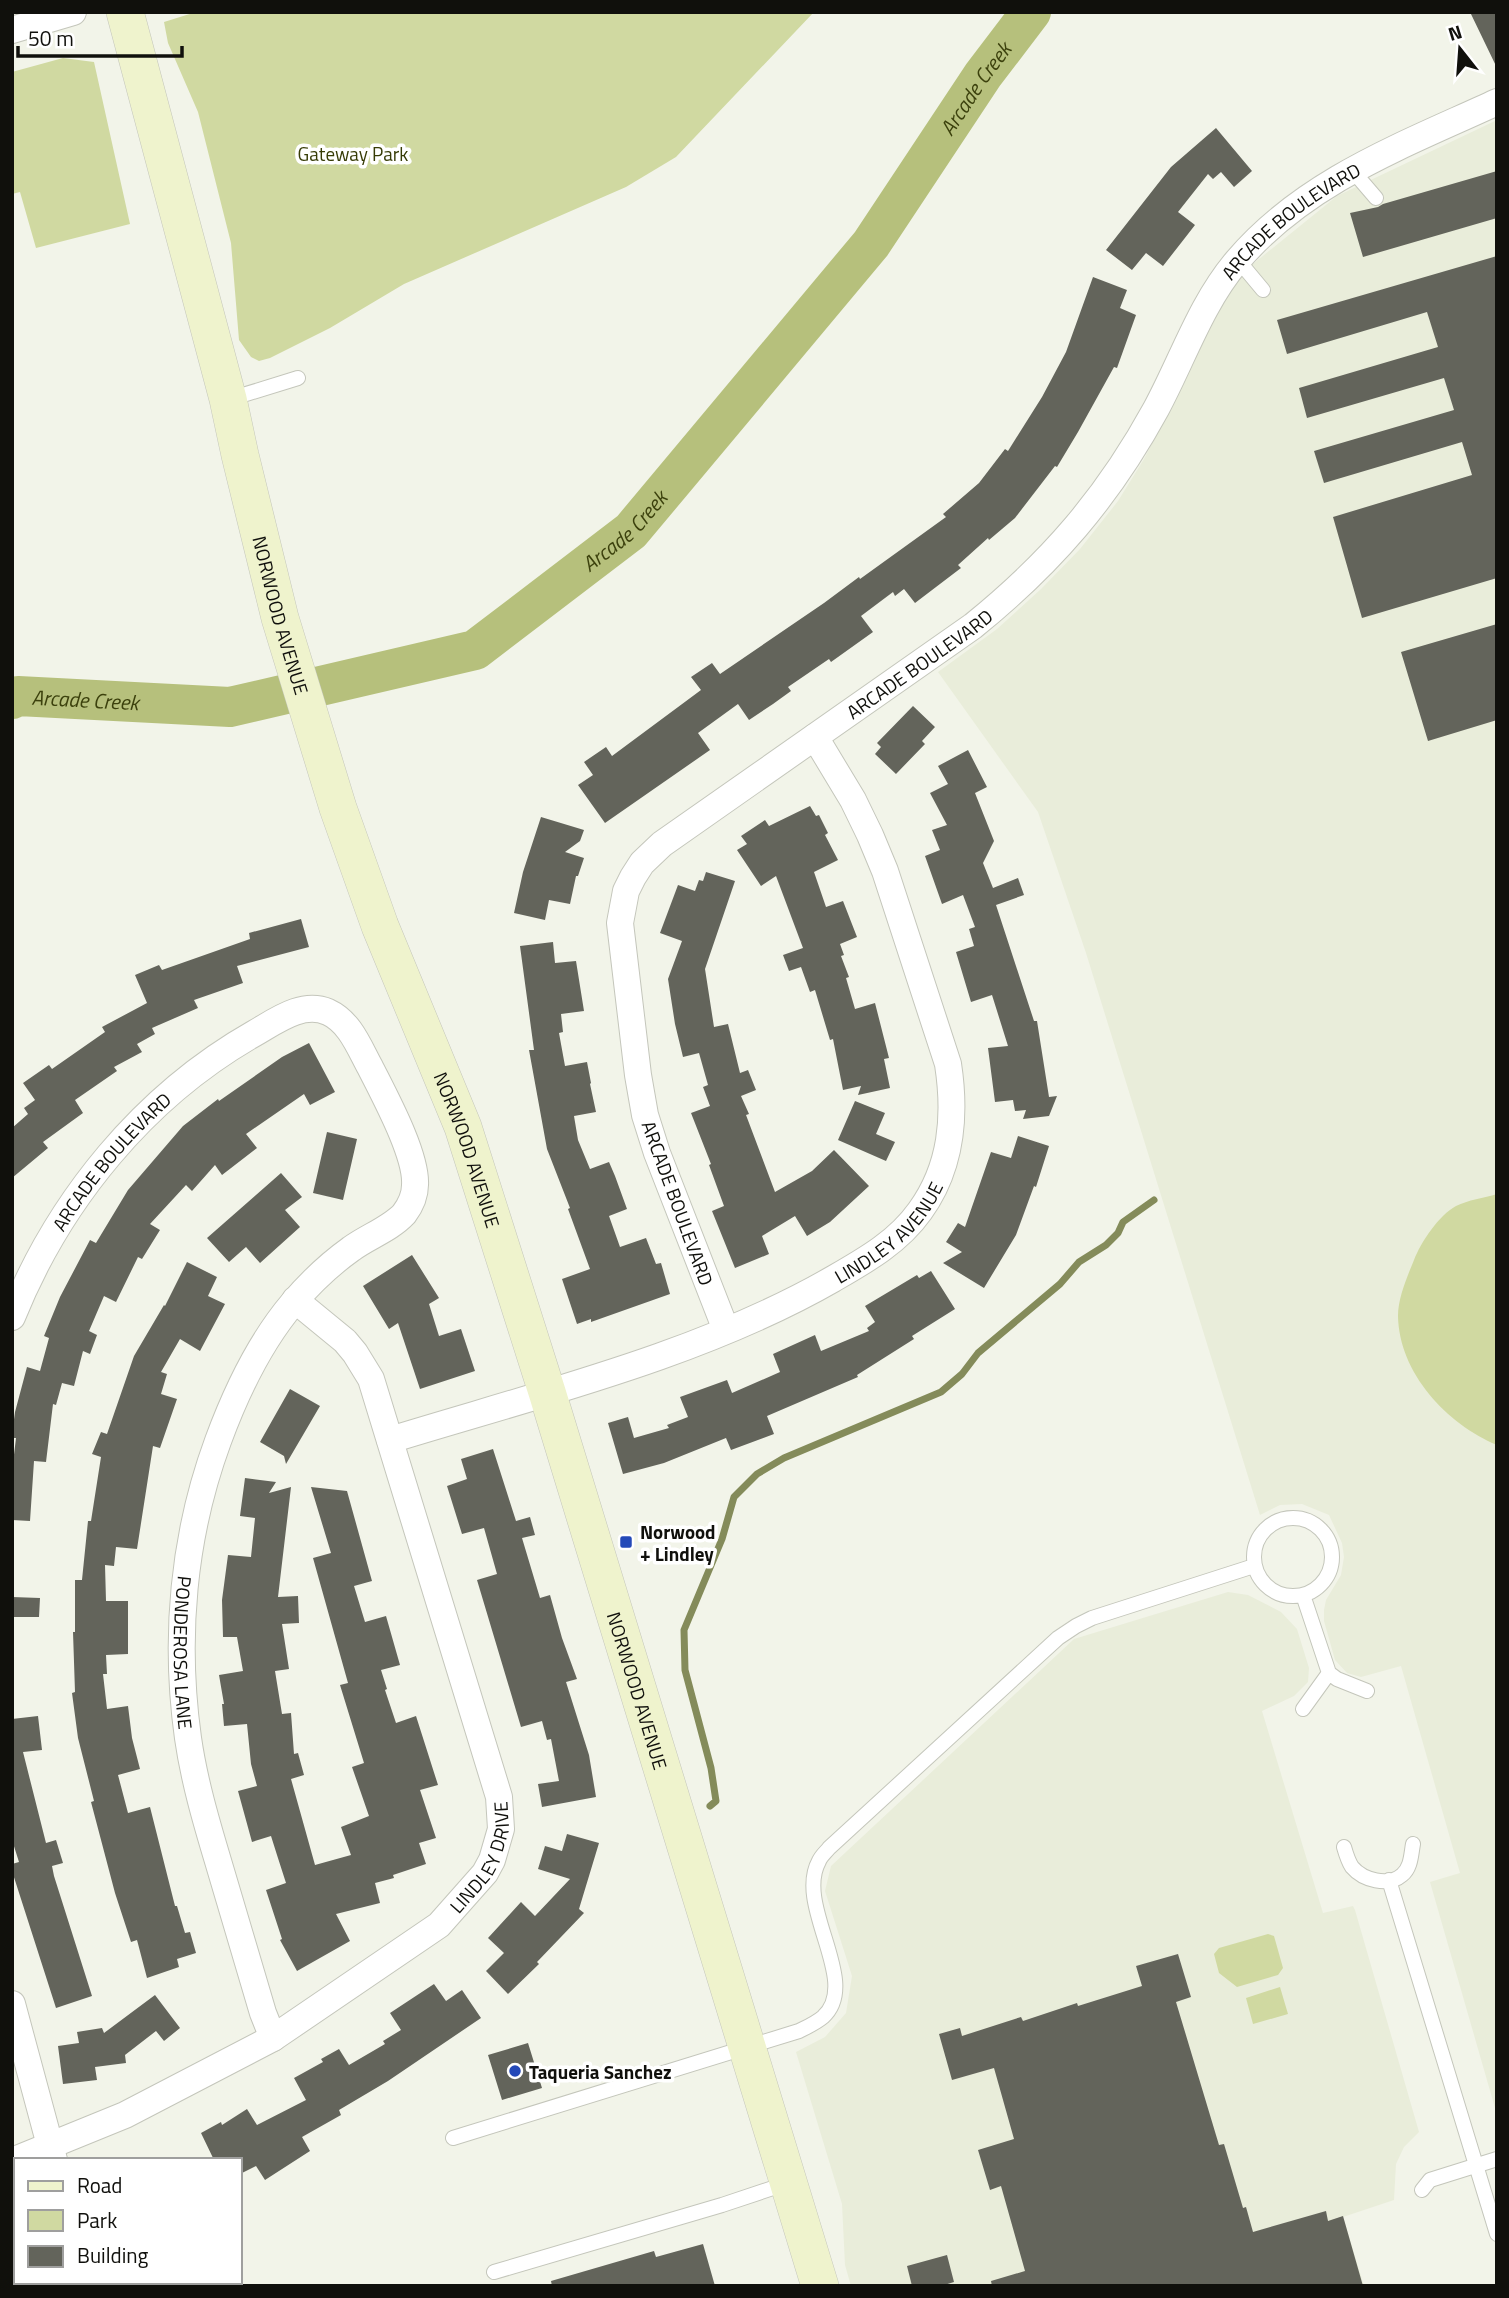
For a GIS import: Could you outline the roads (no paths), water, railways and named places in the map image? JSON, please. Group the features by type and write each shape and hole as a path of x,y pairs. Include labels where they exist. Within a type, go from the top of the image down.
{"main road":[{"name":"NORWOOD AVENUE","path":"125,12 228,399 280,618 338,808 380,926 463,1127 547,1392 820,2286"}],"street":[{"path":"12,30 73,12"},
{"name":"ARCADE BOULEVARD","path":"726,1330 657,1153 645,1115 621,939 622,907 633,877 642,863 662,844 973,626 1055,552 1084,519 1124,465 1157,407 1195,324 1215,291 1238,260 1288,211 1352,170 1497,102"},
{"name":"LINDLEY AVENUE","path":"390,1440 649,1359 790,1304 876,1254 900,1234 920,1211 936,1184 947,1156 953,1094 948,1064 885,871 853,800 815,737"},
{"name":"ARCADE BOULEVARD","path":"12,1317 21,1273 117,1146 189,1077 238,1043 290,1013 304,1009 321,1010 331,1013 346,1025 396,1117 413,1167"},
{"name":"PONDEROSA LANE","path":"274,2038 263,2014 201,1803 188,1742 183,1700 181,1637 185,1575 196,1512 207,1472 228,1413 256,1356 275,1325 320,1274 347,1252 403,1215 412,1202 415,1187 413,1167"},
{"name":"LINDLEY DRIVE","path":"27,2158 52,2153 274,2038 439,1925 485,1873 498,1844 501,1829 499,1797 371,1379 345,1341 295,1300"},
{"path":"12,2004 52,2153"}],"lane":[{"path":"1352,170 1376,198"},
{"path":"1238,260 1263,290"},
{"path":"228,399 298,378"},
{"path":"1289,1518 1315,1525 1328,1541 1332,1561 1321,1585 1303,1595 1283,1595 1270,1590 1254,1566 1257,1541 1270,1525 1289,1518"},
{"path":"453,2138 747,2048 799,2031 824,2017 836,1994 834,1970 815,1906 814,1888 818,1861 829,1848 1067,1632 1092,1618 1254,1566"},
{"path":"1303,1595 1329,1673 1367,1691"},
{"path":"1303,1709 1329,1673"},
{"path":"1344,1847 1355,1870 1372,1880 1389,1880 1402,1875 1410,1863 1413,1844"},
{"path":"1389,1880 1497,2234"},
{"path":"1422,2190 1430,2180 1497,2159"},
{"path":"494,2272 722,2205 789,2182"}],"waterway":[{"name":"Arcade Creek","path":"12,699 18,696 230,707 475,650 631,531 871,244 983,75 1031,12"},
{"path":"710,1806 716,1801 711,1768 685,1670 684,1630 722,1539 734,1497 757,1474 784,1458 941,1392 962,1374 978,1353 1060,1284 1079,1262 1106,1245 1118,1233 1123,1222 1154,1200"}],"place":[{"name":"Norwood + Lindley","path":"626,1542"},
{"name":"Taqueria Sanchez","path":"515,2071"}],"park label":[{"name":"Gateway Park","path":"353,153"}]}
